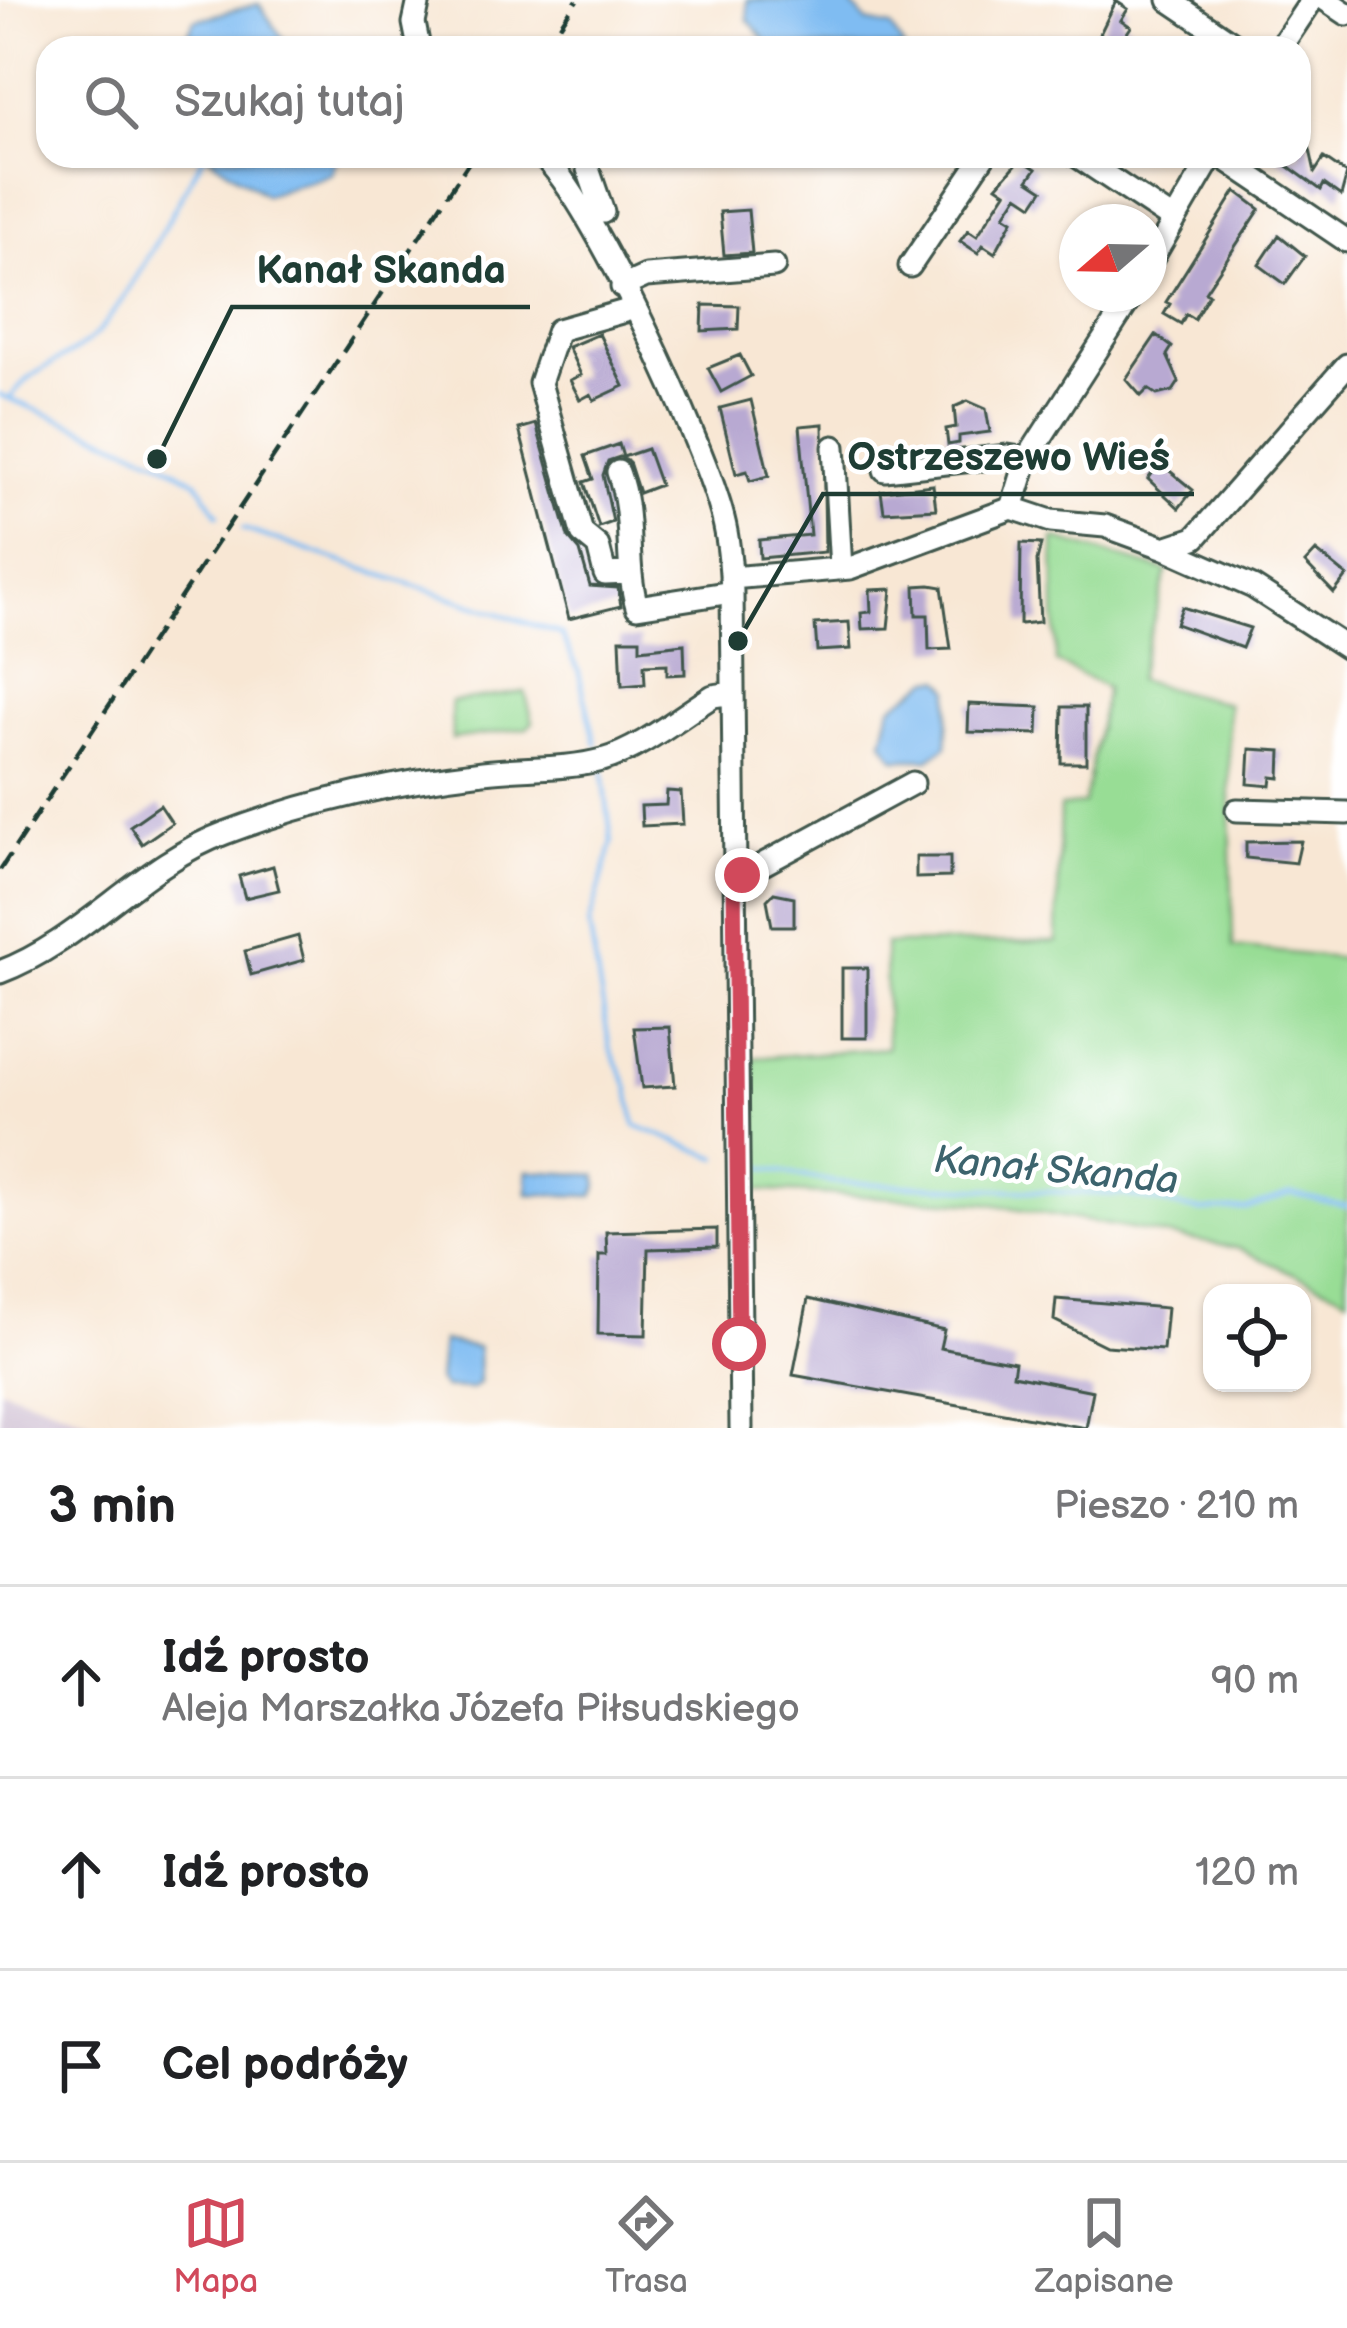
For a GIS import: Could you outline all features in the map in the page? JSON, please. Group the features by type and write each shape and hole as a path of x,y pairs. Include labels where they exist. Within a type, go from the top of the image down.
{"street":[{"path":"416,36 419,0"},
{"path":"1169,0 1222,36"},
{"path":"1288,36 1312,0"},
{"path":"1326,0 1347,14"},
{"path":"555,168 594,206"},
{"path":"910,266 976,168"},
{"path":"1095,168 1172,220"},
{"path":"1167,230 1209,168"},
{"path":"1235,168 1347,241"},
{"path":"588,170 594,206 622,287 713,484 732,585 741,1428"},
{"path":"622,287 646,276 774,266"},
{"path":"627,572 605,574 598,546 582,533 540,383 558,330 632,309"},
{"path":"1012,508 1028,459 1122,312"},
{"path":"1165,548 1195,538 1347,365"},
{"path":"834,447 841,569"},
{"path":"885,470 1008,456 1028,459"},
{"path":"618,472 631,506 627,572 637,607 732,585 841,569 902,552 1012,508 1051,520 1106,526 1165,548 1253,587 1347,648"},
{"path":"0,972 41,953 189,847 226,832 293,809 390,788 479,772 604,760 713,696 733,693"},
{"path":"734,880 913,783"},
{"path":"1237,810 1347,813"}],"shaded area":[{"path":"0,1388 111,1428 0,1428"}],"green space":[{"path":"1054,538 1167,571 1137,680 1228,704 1233,947 1347,959 1347,1297 1237,1248 986,1203 756,1190 753,1058 887,1048 885,944 1057,942 1060,807 1084,804 1106,688 1056,662"},
{"path":"525,692 533,722 527,728 452,739 451,702"}],"water":[{"path":"747,0 847,0 867,22 891,27 897,36 762,36 748,20"},
{"path":"259,4 281,36 187,36 195,20"},
{"path":"226,168 334,168 332,174 265,195"},
{"path":"931,679 941,679 950,689 947,746 929,759 895,759 883,742 891,707"},
{"path":"527,1171 596,1175 598,1186 593,1196 528,1194"},
{"path":"442,1341 478,1348 479,1383 472,1389 444,1388 438,1380"}],"building":[{"path":"1116,1 1128,9 1121,20 1131,27 1125,36 1099,36"},
{"path":"1311,154 1315,172 1324,158 1347,174 1341,196 1324,184 1321,190 1291,168 1311,168"},
{"path":"1013,168 1034,168 1028,180 1043,190 1033,205 1018,195 1005,215 1013,220 995,253 983,245 978,253 960,241 968,230 977,236 1006,192 997,186"},
{"path":"1236,191 1260,209 1205,292 1209,294 1194,319 1186,314 1181,324 1164,314 1170,304 1167,300"},
{"path":"748,210 752,253 724,255 720,212"},
{"path":"1279,235 1305,256 1285,284 1259,265"},
{"path":"703,305 739,306 738,329 702,331"},
{"path":"599,334 624,386 594,400 591,394 580,400 570,380 581,375 568,347"},
{"path":"1156,335 1172,347 1167,355 1179,382 1173,391 1157,395 1148,389 1141,396 1126,379"},
{"path":"740,355 751,376 721,392 708,368"},
{"path":"751,400 769,476 750,481 747,471 736,474 720,408"},
{"path":"968,401 986,409 990,432 959,436 959,443 948,445 946,429 956,427 954,407"},
{"path":"536,424 568,537 580,551 590,586 618,588 621,606 569,619 519,429"},
{"path":"823,424 825,552 760,558 759,540 810,535 800,426"},
{"path":"619,444 623,457 647,449 660,485 639,493 629,462 620,457 608,461 603,475 613,522 599,527 584,482 593,479 585,456"},
{"path":"1160,463 1193,490 1179,508 1148,479"},
{"path":"933,485 936,509 884,512 881,491"},
{"path":"1021,543 1041,544 1037,561 1040,622 1020,624"},
{"path":"1316,551 1347,576 1334,593 1305,563"},
{"path":"915,586 942,587 951,649 929,650 928,615 916,615"},
{"path":"892,589 888,628 862,629 861,613 871,612 870,590"},
{"path":"1182,607 1250,628 1242,648 1176,624"},
{"path":"849,622 851,649 817,651 815,624"},
{"path":"620,639 640,639 640,649 684,644 685,674 667,675 667,664 644,665 645,684 622,686"},
{"path":"969,704 1039,707 1038,734 968,732"},
{"path":"1062,707 1086,707 1086,763 1061,763"},
{"path":"1250,749 1281,751 1280,778 1272,777 1271,786 1248,784"},
{"path":"667,791 681,792 683,824 642,826 641,806 666,805"},
{"path":"160,805 172,823 142,844 130,826"},
{"path":"1301,841 1296,863 1246,858 1246,842"},
{"path":"916,857 950,857 950,877 916,878"},
{"path":"273,866 279,890 245,898 239,876"},
{"path":"774,893 794,897 794,926 772,926 767,900"},
{"path":"298,936 304,960 251,975 245,951"},
{"path":"842,968 867,968 867,1038 842,1038"},
{"path":"670,1027 675,1086 642,1088 634,1028"},
{"path":"717,1229 717,1247 648,1249 646,1335 598,1334 599,1255 607,1255 606,1232"},
{"path":"808,1299 944,1330 940,1348 1015,1362 1013,1375 1093,1391 1086,1428 793,1375"},
{"path":"1056,1299 1167,1308 1163,1350 1106,1346 1054,1320"}],"waterway":[{"path":"10,399 30,378 80,347 103,326 197,168"},
{"name":"Kanał Skanda","path":"0,395 157,459 197,482 218,515"},
{"name":"Kanał Skanda","path":"243,529 561,634 578,669 596,744"},
{"name":"Kanał Skanda","path":"603,772 612,843 589,925 610,1048 629,1088 635,1125 718,1158"},
{"name":"Kanał Skanda","path":"759,1167 833,1182 1124,1195 1200,1211 1246,1209 1291,1194 1347,1206"}],"railway":[{"path":"553,36 577,0"},
{"path":"0,870 465,168"}],"place":[{"name":"Kanał Skanda","path":"157,459"},
{"name":"Ostrzeszewo Wieś","path":"738,641"}],"route":[{"path":"739,1344 734,880 742,875"}]}
